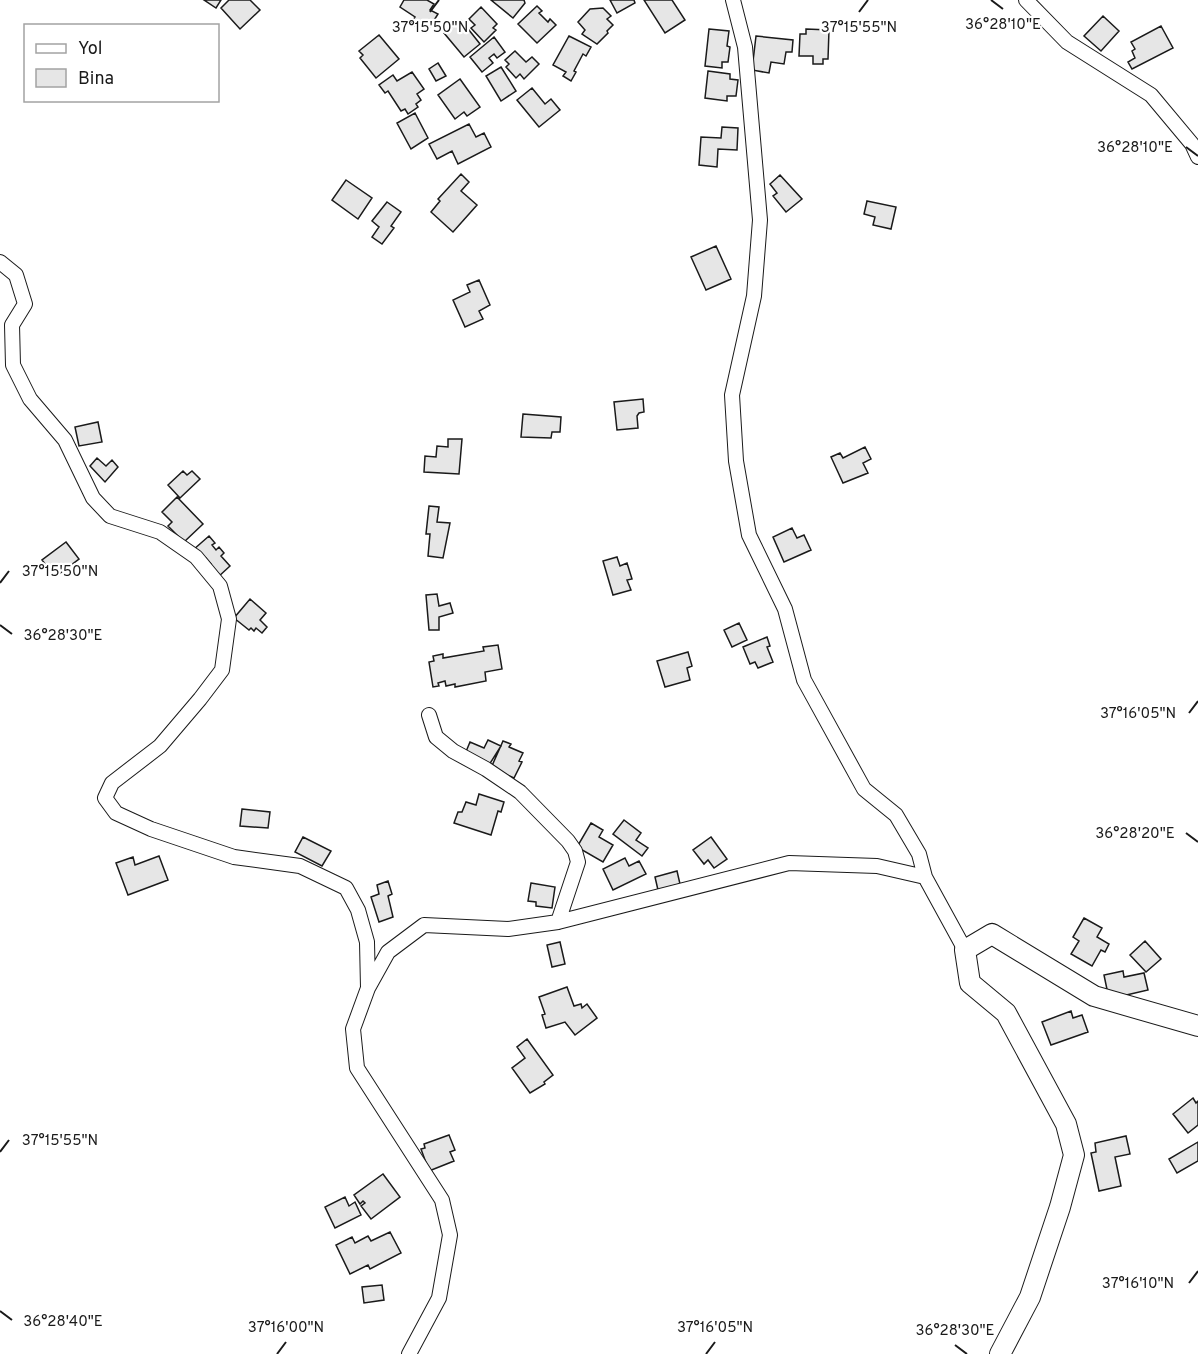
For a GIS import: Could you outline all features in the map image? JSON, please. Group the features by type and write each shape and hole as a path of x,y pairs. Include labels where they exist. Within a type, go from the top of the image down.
{"street":[{"path":"734,0 746,47 760,220 754,296 732,396 736,461 749,535 785,609 804,680 864,789 896,814 919,854 925,877 964,950 970,982 1006,1013 1066,1124 1074,1155 1060,1208 1030,1297 1000,1354"},
{"path":"1026,0 1067,42 1151,95 1192,144 1198,157"},
{"path":"0,262 16,276 26,304 12,325 13,365 30,399 65,440 93,498 110,516 160,532 196,557 220,586 229,619 222,670 159,746 112,783 105,798 116,813 151,829 234,857 300,866 346,888 358,910 367,942 368,988"},
{"path":"429,715 436,737 453,751 486,769 520,792 575,851 578,862 558,922"},
{"path":"409,1354 439,1298 450,1235 442,1200 357,1068 352,1029 368,988 388,952 424,925 508,929 558,922 789,863 877,866 925,877"},
{"path":"964,950 992,934 1094,996 1198,1026"}],"building":[{"path":"204,0 221,0 216,8"},
{"path":"229,0 250,0 260,10 240,29 221,8"},
{"path":"404,0 427,0 434,4 430,10 438,14 426,33 411,23 415,17 400,7"},
{"path":"491,0 524,0 525,3 513,18"},
{"path":"610,0 634,0 635,3 617,13"},
{"path":"644,0 672,0 685,20 665,33"},
{"path":"537,6 542,11 539,13 548,22 550,19 556,25 537,43 518,24"},
{"path":"481,7 497,24 493,28 496,30 484,42 471,28 475,25 469,19"},
{"path":"603,8 611,16 607,19 613,25 597,44 582,34 585,30 578,22 590,9"},
{"path":"1103,16 1119,31 1101,51 1084,36"},
{"path":"461,20 480,44 464,57 444,33"},
{"path":"1161,26 1173,48 1132,69 1128,62 1135,58 1132,51 1135,49 1131,42"},
{"path":"709,29 729,31 728,62 722,62 722,68 705,66"},
{"path":"806,29 829,30 828,59 823,59 823,64 813,64 813,56 799,56 800,34 806,34"},
{"path":"379,35 399,59 376,78 360,58 363,55 359,51"},
{"path":"569,36 591,47 586,56 583,54 571,81 563,76 566,72 553,65"},
{"path":"756,36 793,40 792,52 786,52 784,64 771,62 769,73 752,70"},
{"path":"494,37 505,52 497,58 494,54 489,58 493,63 482,72 470,57"},
{"path":"515,51 526,62 532,57 539,64 524,79 520,74 516,78 506,67 509,64 505,60"},
{"path":"438,63 446,76 436,81 429,69"},
{"path":"501,67 516,91 501,101 486,76"},
{"path":"708,71 730,74 730,79 738,80 736,96 727,96 727,101 705,98"},
{"path":"412,72 424,89 417,94 421,100 416,104 418,107 408,114 405,109 401,111 388,91 385,93 379,85 393,75 397,81"},
{"path":"460,79 480,107 467,116 464,112 455,119 438,95"},
{"path":"532,88 545,104 551,99 560,110 539,127 517,100"},
{"path":"415,113 428,138 411,149 397,123"},
{"path":"469,124 476,137 484,133 491,147 458,164 452,151 437,159 429,144"},
{"path":"722,127 738,128 737,150 718,149 717,167 699,165 701,137 721,138"},
{"path":"461,174 469,182 461,191 477,205 453,232 431,212 440,201 438,199"},
{"path":"780,175 802,199 786,212 773,196 777,193 770,184"},
{"path":"346,180 372,198 358,219 332,200"},
{"path":"867,201 896,207 891,229 873,225 875,217 864,214"},
{"path":"387,202 401,212 391,226 394,228 382,244 372,237 379,227 372,221"},
{"path":"716,246 731,279 706,290 691,257"},
{"path":"479,280 490,305 479,311 483,319 465,327 453,300 470,292 467,285"},
{"path":"643,399 644,412 637,416 638,428 617,430 614,402"},
{"path":"523,414 561,417 560,432 552,432 551,438 521,437"},
{"path":"98,422 102,442 79,446 75,427"},
{"path":"448,439 462,439 459,474 424,472 425,456 436,457 437,446 448,447"},
{"path":"865,447 871,459 863,463 868,473 843,483 831,457 840,453 843,458"},
{"path":"97,458 106,466 112,460 118,467 105,482 90,466"},
{"path":"183,471 187,475 192,471 200,479 180,498 168,485"},
{"path":"177,497 203,524 184,542 168,526 172,522 162,512"},
{"path":"429,506 439,507 437,522 450,523 443,558 428,556 430,534 426,534"},
{"path":"792,528 797,538 804,535 811,550 784,562 773,537"},
{"path":"209,536 215,543 212,545 216,550 219,547 224,553 221,556 230,566 217,578 208,567 211,564 206,558 203,561 193,550"},
{"path":"66,542 79,559 55,577 42,560"},
{"path":"617,557 620,566 627,563 632,579 627,580 631,590 613,595 603,561"},
{"path":"437,594 439,606 450,603 453,613 439,617 439,630 429,630 426,595"},
{"path":"250,599 266,613 260,620 267,627 262,633 256,628 254,631 251,628 249,630 234,618"},
{"path":"739,623 747,640 732,647 724,630"},
{"path":"767,637 770,646 767,647 773,662 758,668 755,662 750,664 743,647"},
{"path":"498,645 502,669 485,672 486,681 455,687 455,684 446,686 445,681 433,687 429,662 434,661 433,656 443,654 443,658 484,651 483,647"},
{"path":"688,652 692,666 687,668 690,680 665,687 657,661"},
{"path":"488,740 501,746 489,765 465,754 470,742 484,748"},
{"path":"503,741 511,744 509,747 523,753 519,761 522,762 514,778 491,768"},
{"path":"479,794 504,802 501,812 498,811 491,835 454,823 458,812 462,812 466,802 476,805"},
{"path":"242,809 270,812 268,828 240,826"},
{"path":"624,820 641,833 636,840 648,848 642,856 613,834"},
{"path":"591,823 603,830 599,837 613,845 603,862 577,847"},
{"path":"303,837 331,851 322,866 295,852"},
{"path":"711,837 727,859 714,868 708,860 704,864 693,850"},
{"path":"159,856 168,880 128,895 116,863 133,857 135,865"},
{"path":"625,858 629,866 639,861 646,874 613,890 603,869"},
{"path":"677,871 680,884 658,890 655,877"},
{"path":"388,881 392,894 388,896 393,917 379,922 371,897 379,894 377,885"},
{"path":"531,883 555,887 552,908 536,906 536,902 528,901"},
{"path":"1084,918 1102,928 1097,937 1109,944 1105,952 1101,950 1092,966 1071,954 1079,941 1073,937"},
{"path":"1145,941 1161,959 1146,972 1130,955"},
{"path":"560,942 565,964 552,967 547,945"},
{"path":"1123,971 1124,977 1144,973 1148,990 1109,999 1104,975"},
{"path":"567,987 574,1006 581,1004 582,1008 587,1004 597,1018 575,1035 565,1022 546,1028 542,1015 545,1014 539,997"},
{"path":"1071,1011 1073,1018 1082,1015 1088,1032 1051,1045 1042,1022"},
{"path":"527,1039 553,1075 544,1082 545,1084 530,1093 512,1068 525,1058 517,1047"},
{"path":"1193,1098 1196,1103 1198,1101 1198,1125 1188,1133 1173,1114"},
{"path":"449,1135 455,1150 450,1152 454,1161 429,1171 421,1149 425,1148 424,1144"},
{"path":"1126,1136 1130,1154 1115,1157 1121,1186 1099,1191 1091,1153 1096,1152 1095,1143"},
{"path":"1198,1142 1198,1161 1177,1173 1169,1159"},
{"path":"383,1174 400,1197 371,1219 361,1206 365,1203 363,1201 360,1204 354,1195"},
{"path":"345,1197 349,1206 355,1202 361,1215 335,1228 325,1207"},
{"path":"390,1232 401,1253 370,1269 368,1265 350,1274 336,1245 352,1237 355,1243 368,1236 371,1241"},
{"path":"382,1285 384,1300 364,1303 362,1287"}]}
